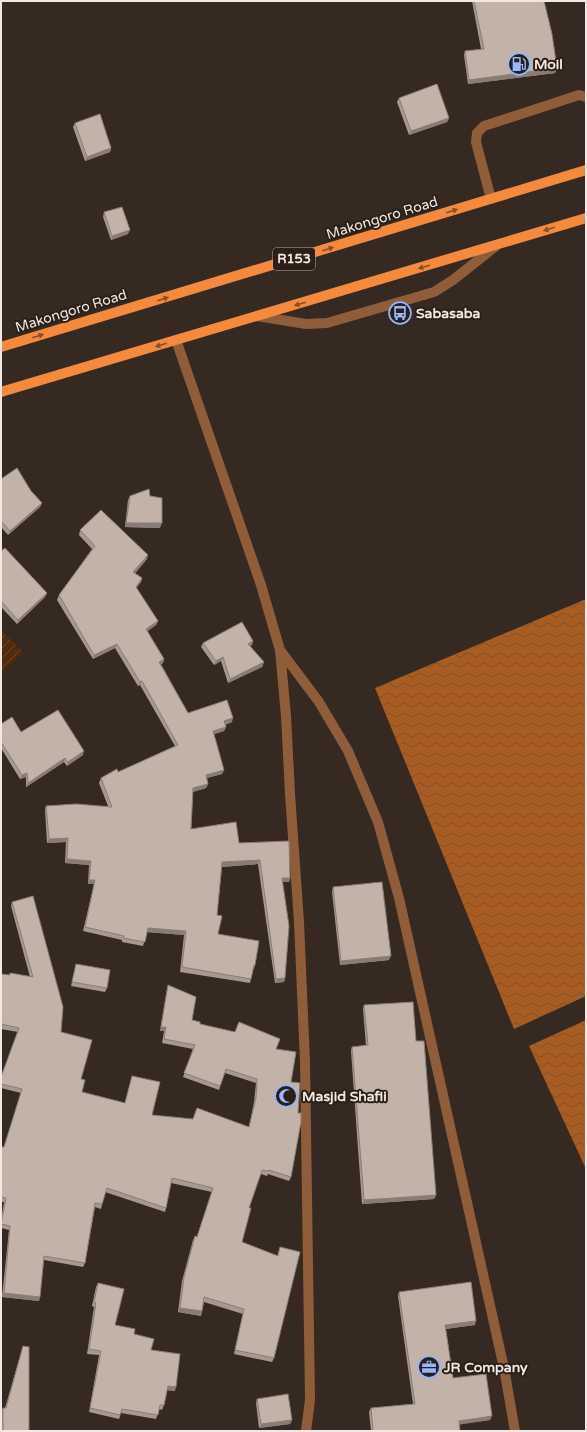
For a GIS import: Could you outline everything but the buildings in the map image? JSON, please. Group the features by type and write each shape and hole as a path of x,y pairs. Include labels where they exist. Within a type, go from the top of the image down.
{"main road":[{"name":"Makongoro Road","path":"1,347 586,170"},
{"path":"1,392 586,218"}],"street":[{"path":"491,199 476,142 477,133 484,126 498,121 579,95 586,97"},
{"path":"257,316 306,324 327,323 434,292 453,280 496,246"},
{"path":"176,340 262,585 280,650 286,716 299,922 305,1062 310,1392 306,1431"},
{"path":"280,650 319,702 348,752 378,822 399,898 500,1353 515,1431"}],"shaded area":[{"path":"1,630 23,652 1,673"}],"water":[{"path":"586,599 586,996 514,1029 375,688"},
{"path":"586,1020 586,1169 529,1046"}],"place":[{"name":"Moil","path":"519,64"},
{"name":"Sabasaba","path":"400,313"},
{"name":"Masjid Shafii","path":"286,1096"},
{"name":"JR Company","path":"429,1367"}]}
